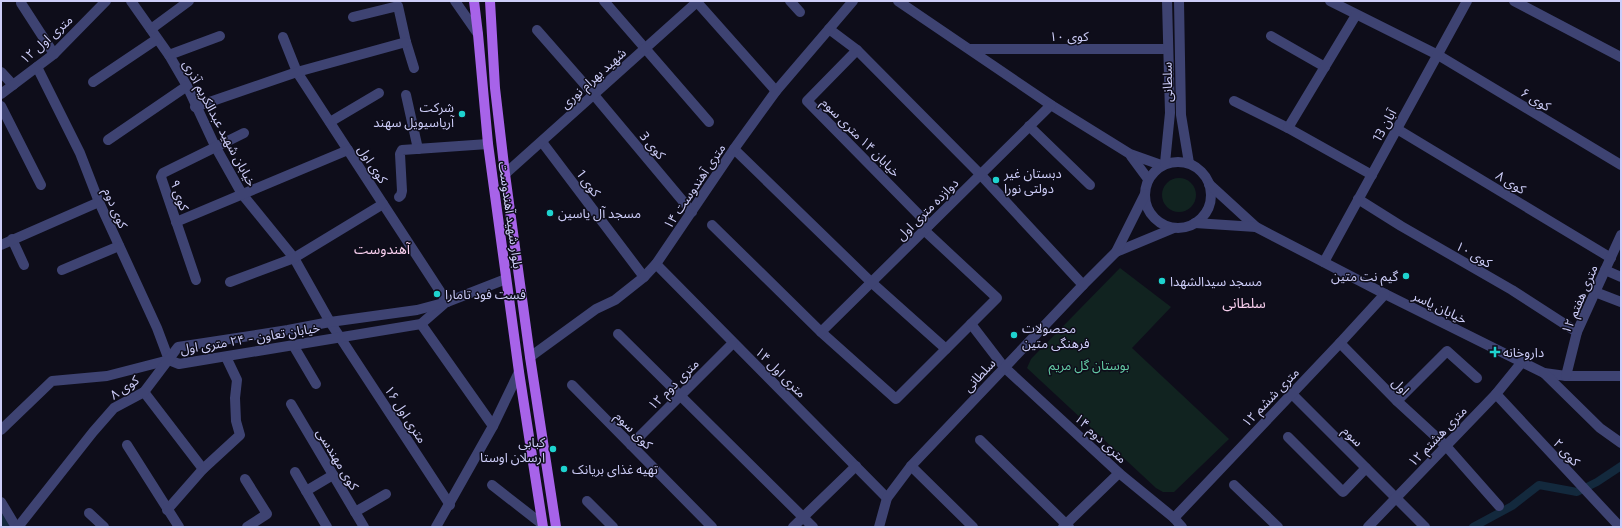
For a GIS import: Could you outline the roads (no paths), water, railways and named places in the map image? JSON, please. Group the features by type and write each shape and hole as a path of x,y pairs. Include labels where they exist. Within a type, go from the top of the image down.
{"main road":[{"name":"بلوار شهید آهندوست","path":"474,1 488,144 519,372 543,525"},
{"name":"بلوار شهید آهندوست","path":"490,1 495,88 505,174 530,357 556,527"},
{"path":"482,89 495,88"}],"street":[{"name":"۱۲ متری اول","path":"1,94 54,54 106,1"},
{"name":"خیابان شهید عبدالکریم آذری","path":"131,1 169,55 215,146 242,194 294,258 330,322 340,336"},
{"path":"151,29 189,1"},
{"path":"455,1 478,34"},
{"path":"604,1 709,122"},
{"path":"697,1 776,91"},
{"name":"شهید بهرام نوری","path":"505,174 697,1"},
{"path":"790,1 800,12"},
{"name":"۱۴ متری آهندوست","path":"530,357 596,309 615,300 644,277 656,264 734,149 776,91 853,1"},
{"path":"898,1 1051,105 1130,154 1163,164 1177,161 1188,163 1199,169 1211,188 1211,200 1209,206 1200,220 1190,226 1174,228 1116,252"},
{"name":"سلطانی","path":"1163,164 1170,113 1166,1"},
{"name":"سلطانی","path":"1179,1 1181,115 1188,163"},
{"name":"کوی ۶","path":"1330,1 1438,55 1621,165"},
{"name":"13 آبان","path":"1324,262 1467,1"},
{"path":"1514,1 1621,57"},
{"path":"21,3 54,54"},
{"path":"353,17 398,6 406,42 414,68"},
{"path":"1288,128 1356,15"},
{"path":"829,28 857,50 980,174 1082,284"},
{"name":"کوی 3","path":"537,30 594,95 692,212"},
{"path":"169,55 220,36"},
{"path":"1271,36 1325,67"},
{"name":"کوی اول","path":"283,37 297,72 447,302"},
{"path":"93,82 157,39"},
{"path":"195,107 297,72 406,42"},
{"name":"کوی ۱۰","path":"970,49 1168,49"},
{"name":"خیابان ۱۴ متری سوم","path":"857,50 807,101 926,228"},
{"name":"کوی دوم","path":"37,67 80,153 119,246 157,328 169,360"},
{"path":"1,72 13,85"},
{"path":"108,140 186,86"},
{"path":"330,122 379,93"},
{"path":"406,95 418,149"},
{"path":"1234,101 1288,128 1372,175"},
{"name":"دوازده متری اول","path":"822,332 1051,105"},
{"path":"1,106 41,185"},
{"path":"1029,126 1090,186"},
{"name":"کوی ۸","path":"1397,129 1611,258"},
{"name":"کوی ۹","path":"196,280 161,178 163,173 244,133"},
{"name":"کوی 1","path":"542,142 644,277"},
{"path":"398,197 402,195 400,154 402,150 488,144"},
{"path":"734,149 871,282 946,349"},
{"path":"176,222 348,150"},
{"path":"1130,154 1148,179"},
{"path":"1116,252 1144,194 1148,179 1163,164"},
{"name":"خیابان یاسر","path":"1209,184 1256,227 1385,294 1544,373 1566,376 1621,376"},
{"path":"1144,194 1149,212 1156,221 1174,228"},
{"name":"کوی ۱۰","path":"1358,199 1401,226 1512,290 1577,332"},
{"path":"1,245 100,202"},
{"path":"230,282 294,258 383,204"},
{"name":"خیابان یاسر","path":"1195,223 1256,227"},
{"path":"712,225 822,332 896,399 997,298 926,228"},
{"name":"۱۲ متری هفتم","path":"1566,376 1577,332 1605,270 1618,247 1621,235"},
{"path":"12,240 24,265"},
{"path":"62,270 119,246"},
{"name":"سلطانی","path":"878,527 887,498 911,466 1082,284 1116,252"},
{"name":"۱۴ متری اول","path":"656,264 887,498"},
{"path":"1605,270 1621,277"},
{"name":"خیابان تعاون - ۲۴ متری اول","path":"447,302 421,324 340,336 179,364 169,360 178,347 330,322 416,310 447,302 506,279"},
{"path":"1595,292 1621,302"},
{"name":"۱۲ متری ششم","path":"1174,518 1385,294"},
{"path":"421,324 493,426"},
{"name":"۱۴ متری دوم","path":"971,324 1004,367 1119,473 1174,518 1182,527"},
{"path":"618,334 813,527"},
{"name":"۱۶ متری اول","path":"340,336 450,505"},
{"name":"۱۲ متری دوم","path":"631,445 733,343"},
{"name":"اول","path":"1340,343 1397,401 1446,446 1499,506"},
{"path":"293,345 316,384"},
{"path":"1397,401 1447,351 1477,378"},
{"path":"167,510 203,469 240,435 235,398 237,380 226,357"},
{"name":"کوی ۸","path":"17,527 114,408 144,392 169,360"},
{"name":"کوی ۸","path":"1,430 52,381 107,376 169,360"},
{"name":"۱۲ متری هشتم","path":"1368,527 1496,394 1522,362"},
{"path":"436,527 450,505 493,426 519,372"},
{"path":"1544,373 1600,428 1621,443"},
{"name":"کوی سوم","path":"572,385 712,527"},
{"path":"144,392 203,469"},
{"name":"سوم","path":"1292,394 1396,497"},
{"name":"کوی ۲","path":"1496,394 1620,527"},
{"name":"کوی مهندسی","path":"291,404 364,527"},
{"path":"1288,437 1343,492 1366,468"},
{"path":"980,440 1066,526 1119,473"},
{"path":"127,445 179,527"},
{"path":"793,527 856,466"},
{"path":"911,466 973,527"},
{"path":"295,472 327,527"},
{"path":"306,491 333,475"},
{"path":"245,479 267,514 253,526"},
{"path":"492,485 543,525"},
{"path":"1234,485 1278,527"},
{"path":"355,512 386,494"},
{"path":"1396,497 1425,527"},
{"path":"587,501 613,527"},
{"path":"1,502 17,527"},
{"path":"88,513 104,527"}],"waterway":[{"path":"1473,527 1512,506 1539,485 1577,492 1597,482 1621,466"},
{"path":"1,521 5,527"}],"place":[{"name":"شرکت آریاسیویل سهند","path":"462,114"},
{"name":"دبستان غیر دولتی نورا","path":"996,180"},
{"name":"مسجد آل یاسین","path":"550,213"},
{"name":"گیم نت متین","path":"1406,276"},
{"name":"مسجد سیدالشهدا","path":"1162,281"},
{"name":"فست فود تامارا","path":"437,294"},
{"name":"محصولات فرهنگی متین","path":"1014,335"},
{"name":"داروخانه","path":"1495,352"},
{"name":"کبابی ارسلان اوستا","path":"553,449"},
{"name":"تهیه غذای بریانک","path":"564,469"}],"district":[{"name":"آهندوست","path":"382,248"},
{"name":"سلطانی","path":"1244,302"}],"park label":[{"name":"بوستان گل مریم","path":"1089,365"}]}
